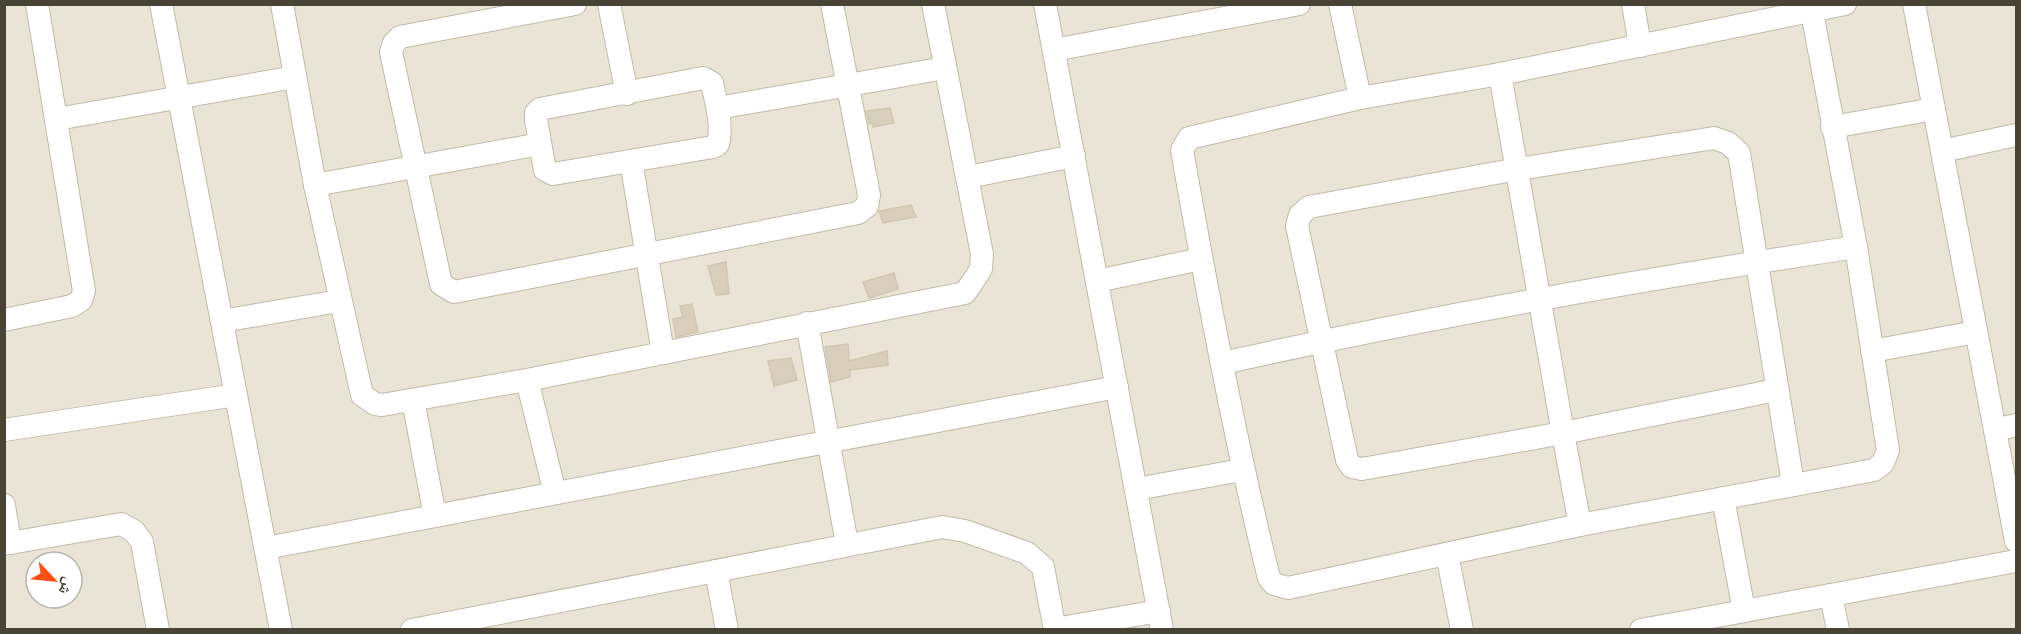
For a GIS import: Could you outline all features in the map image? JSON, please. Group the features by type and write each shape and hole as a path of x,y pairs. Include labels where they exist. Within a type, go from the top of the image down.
{"street":[{"path":"4,320 72,306 81,300 84,291 37,4"},
{"path":"161,4 281,630"},
{"path":"282,4 339,301 362,395 375,404 413,400 527,380 964,293 981,268 982,254 933,4"},
{"path":"574,4 400,37 394,43 391,52 414,168 441,284 448,290 454,292 647,256 858,213 867,206 869,195 832,4"},
{"path":"609,4 627,94"},
{"path":"412,630 942,527 965,531 1027,553 1043,567 1055,629 1161,620 1046,4"},
{"path":"1054,50 1299,4"},
{"path":"1340,4 1360,98"},
{"path":"1634,4 1640,46"},
{"path":"1812,12 1856,247 1888,450 1883,463 1874,470 1580,525 1288,588 1282,587 1269,578 1242,470 1201,258 1182,150 1189,138 1360,98 1500,74 1845,4"},
{"path":"1914,4 1976,332 2006,428 2016,541"},
{"path":"718,108 945,68"},
{"path":"1500,74 1580,525"},
{"path":"57,119 295,77"},
{"path":"703,78 712,83 718,108 719,138 713,147 553,174 545,170 536,113 540,109 627,94 703,78"},
{"path":"1832,127 1934,109"},
{"path":"1942,151 2016,135"},
{"path":"1776,390 1563,433 1362,470 1352,467 1347,460 1320,341 1297,226 1300,215 1309,207 1518,169 1714,138 1728,143 1739,153 1793,484"},
{"path":"315,185 540,144"},
{"path":"968,177 1074,156"},
{"path":"632,161 663,353"},
{"path":"1223,363 1320,341 1540,299 1856,247"},
{"path":"1097,280 1201,258"},
{"path":"222,321 339,301"},
{"path":"807,323 847,544"},
{"path":"1872,351 1976,332"},
{"path":"527,380 555,493"},
{"path":"266,548 1117,387"},
{"path":"4,430 236,395"},
{"path":"413,400 435,516"},
{"path":"1136,489 1242,470"},
{"path":"1723,498 1744,611"},
{"path":"4,505 7,543 121,524 134,531 142,542 158,630"},
{"path":"1447,554 1461,630"},
{"path":"1641,630 2016,561"},
{"path":"716,571 727,630"},
{"path":"1831,595 1838,630"}],"shaded area":[{"path":"4,5 2016,5 2016,629 5,629"}],"building":[{"path":"890,108 894,123 873,127 873,123 869,124 866,111"},
{"path":"911,205 916,217 883,223 879,211"},
{"path":"726,262 729,294 716,295 708,266"},
{"path":"894,273 898,289 869,298 863,282"},
{"path":"692,304 698,332 676,337 673,319 683,317 680,306"},
{"path":"848,344 849,361 887,351 888,365 850,370 850,377 831,382 825,347"},
{"path":"791,358 797,380 774,386 768,361"}]}
